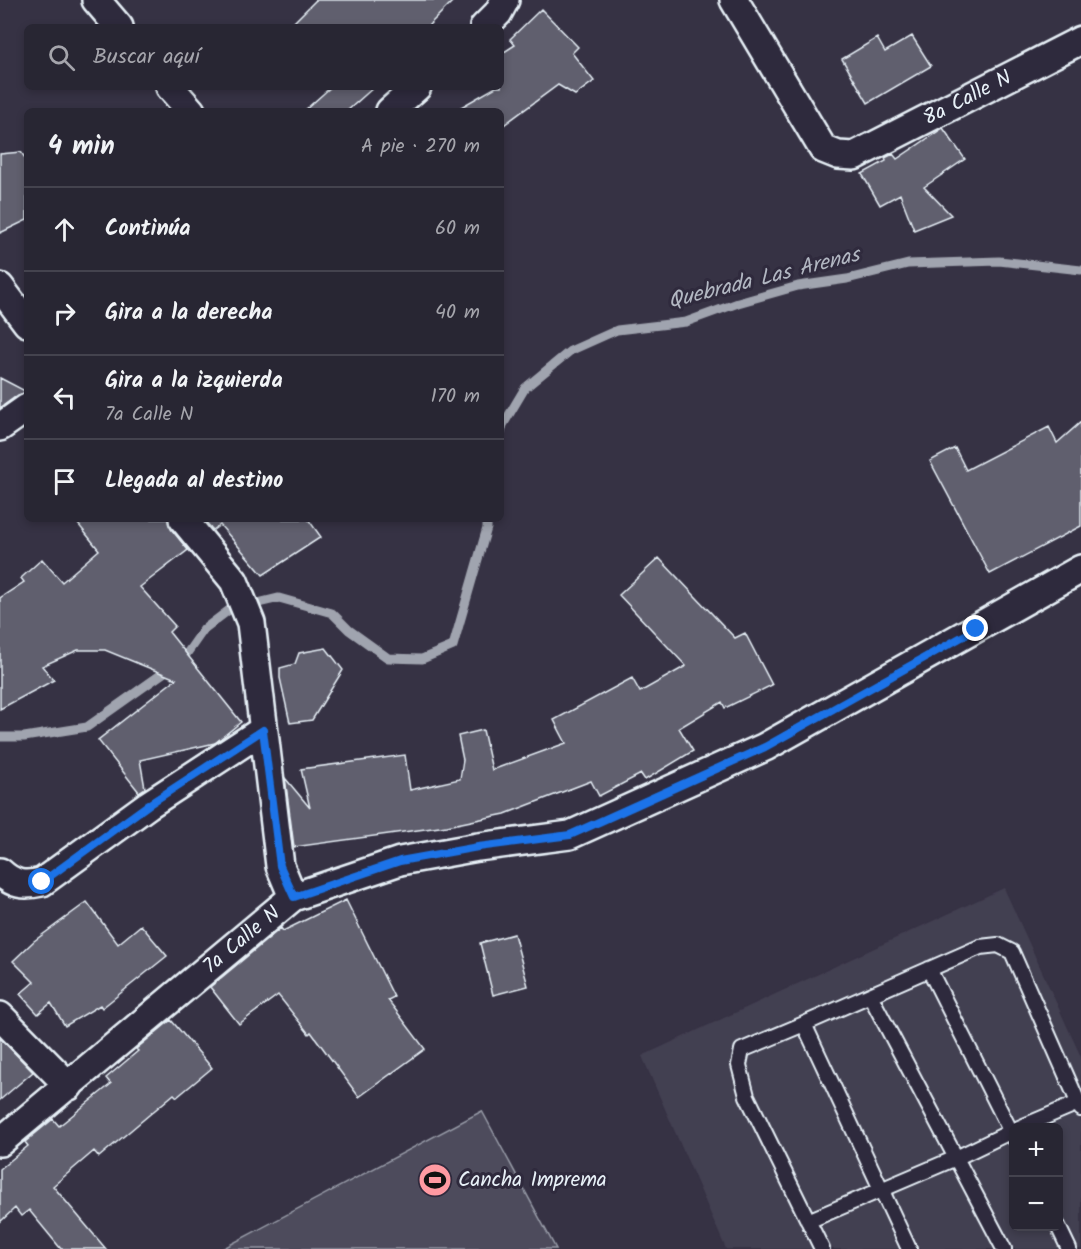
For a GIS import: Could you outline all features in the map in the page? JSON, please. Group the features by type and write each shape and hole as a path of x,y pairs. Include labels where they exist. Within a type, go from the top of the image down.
{"street":[{"path":"96,0 116,24"},
{"name":"8a Calle N","path":"734,0 824,149 838,155 854,156 1081,40"},
{"path":"173,90 188,108"},
{"path":"393,108 414,90"},
{"path":"0,287 24,319"},
{"path":"0,427 24,410"},
{"path":"185,522 234,581 251,623 280,866 294,897"},
{"name":"7a Calle N","path":"0,1142 294,897 400,861 478,847 570,835 765,747 1081,569"},
{"path":"0,872 10,882 26,885 42,882 148,805 263,730"},
{"path":"0,1016 69,1086"}],"lane":[{"path":"822,1249 747,1096 739,1065 742,1050 980,946 998,945 1012,952 1080,1106 1037,1123"},
{"path":"929,969 1009,1123"},
{"path":"870,995 1004,1249"},
{"path":"804,1024 909,1249"},
{"path":"808,1221 1009,1134"},
{"path":"1060,1231 1069,1249"}],"shaded area":[{"path":"1004,888 1081,1057 1081,1249 726,1249 642,1056"},
{"name":"Cancha Imprema","path":"482,1111 556,1249 222,1249"}],"building":[{"path":"316,0 454,0 430,24 292,24"},
{"path":"541,9 578,47 572,53 594,81 575,95 558,85 504,125 504,108 459,108 491,90 504,90 504,52 515,45 510,39"},
{"path":"912,36 931,66 868,103 842,59 877,38 885,52"},
{"path":"328,90 371,90 350,108 307,108"},
{"path":"943,128 965,159 924,187 951,215 914,230 900,194 880,205 862,174 886,161 885,158 893,154 897,159"},
{"path":"21,152 24,156 24,221 0,233 0,154"},
{"path":"0,378 24,390 24,393 0,408"},
{"path":"1081,422 1081,526 990,574 930,461 955,448 966,470 1049,427 1057,443"},
{"path":"76,522 169,522 171,529 188,550 140,587 175,626 169,632 241,722 215,743 140,760 145,788 139,792 98,740 176,679 105,650 78,650 42,666 54,680 0,709 0,598 24,582 21,578 42,559 62,582 99,550"},
{"path":"206,522 310,522 321,537 263,575 220,525 213,530"},
{"path":"659,558 735,638 745,633 772,685 725,708 722,702 679,728 693,751 645,780 641,774 599,796 591,781 505,814 447,826 294,847 285,778 310,808 301,769 405,755 410,790 460,779 463,760 458,736 483,730 492,770 566,743 554,720 632,678 640,692 686,666 619,595"},
{"path":"326,648 343,670 312,720 290,723 280,668 295,664 299,653"},
{"path":"346,900 394,997 388,1000 425,1049 359,1097 311,1032 309,1034 278,995 239,1024 210,987 281,928 283,931"},
{"path":"87,902 118,944 141,925 167,956 102,1008 100,1005 65,1026 51,1003 38,1014 20,994 34,982 13,961 34,941"},
{"path":"514,934 528,986 493,995 480,943"},
{"path":"171,1020 212,1068 177,1097 174,1094 99,1157 94,1151 53,1186 106,1249 61,1249 29,1210 21,1216 15,1208 0,1222 0,1169 28,1146 25,1142 53,1119 59,1126 111,1084 106,1078"},
{"path":"0,1038 33,1072 0,1100"}],"waterway":[{"name":"Quebrada Las Arenas","path":"504,423 525,388 570,351 617,330 686,322 738,303 798,286 847,279 908,264 999,261 1081,270"},
{"name":"Quebrada Las Arenas","path":"0,737 24,737 87,727 183,659 204,629 229,610 279,598 332,613 349,630 388,658 422,659 453,646 487,522"}],"place":[{"name":"Cancha Imprema","path":"435,1180"}],"route":[{"path":"42,882 148,805 263,730 280,866 294,897 400,861 478,847 570,835 765,747 976,629"}]}
